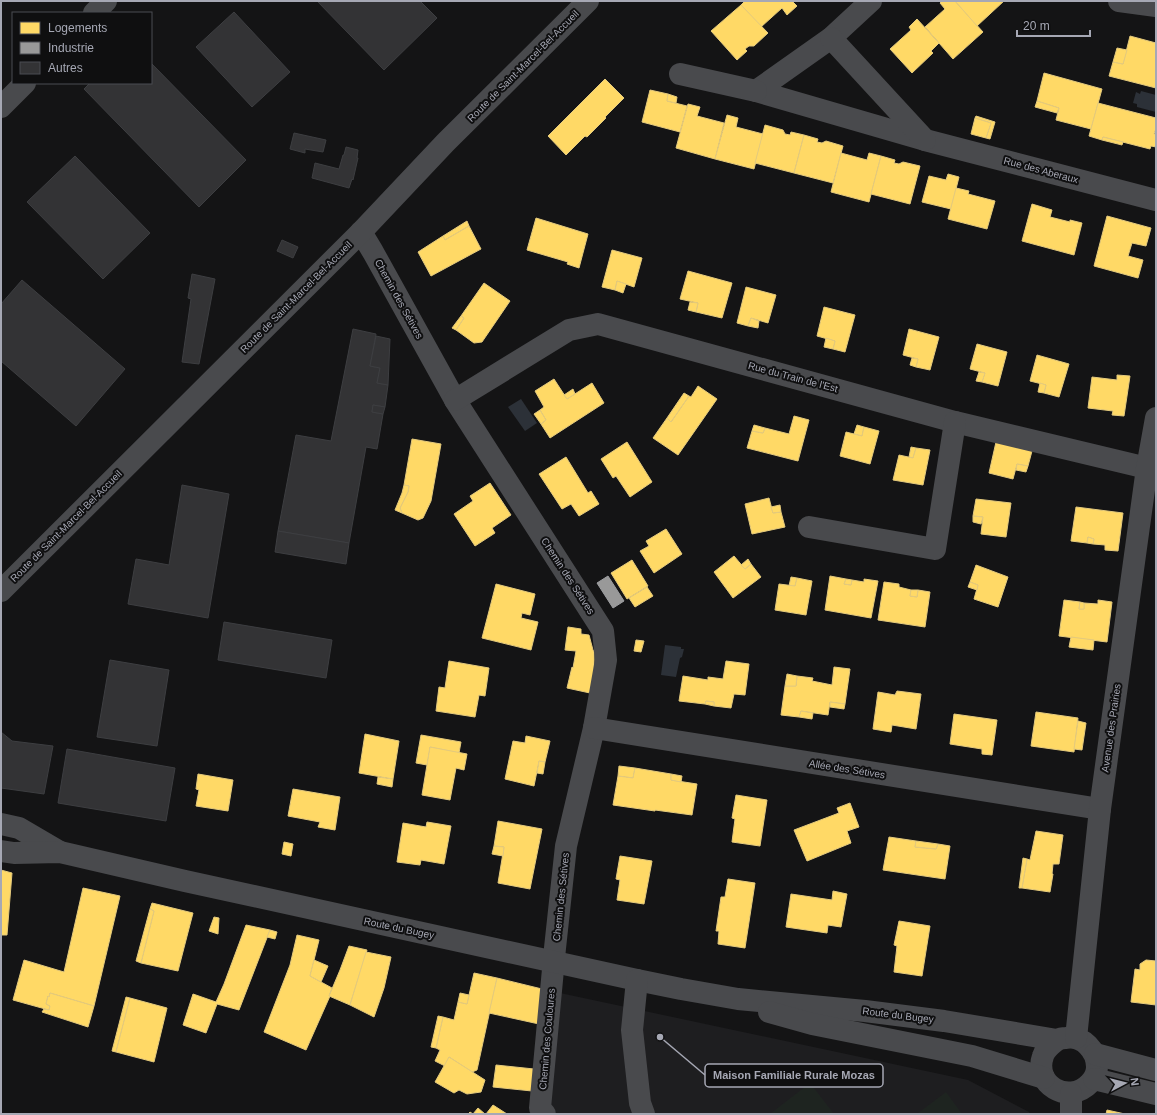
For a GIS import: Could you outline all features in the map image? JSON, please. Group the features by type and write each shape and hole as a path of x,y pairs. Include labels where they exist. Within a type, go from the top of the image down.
{"street":[{"path":"95,12 106,1"},
{"name":"Route de Saint-Marcel-Bel-Accueil","path":"1,591 361,232 446,142 588,1"},
{"path":"756,91 831,38 871,1"},
{"path":"1119,1 1156,6"},
{"path":"831,38 925,140"},
{"name":"Rue des Aberaux","path":"680,74 756,91 925,140 1156,200"},
{"path":"1,107 24,84"},
{"name":"Chemin des Sétives","path":"361,232 455,400 603,631 606,660 594,728 566,846 554,962"},
{"name":"Rue du Train de l'Est","path":"455,400 569,330 598,324 956,422 1147,468"},
{"name":"Avenue des Prairies","path":"1066,1039 1100,809 1147,468 1156,418"},
{"path":"810,527 935,549 956,422"},
{"name":"Allée des Sétives","path":"594,728 1100,809"},
{"name":"Route du Bugey","path":"1,824 19,828 60,852"},
{"name":"Route du Bugey","path":"1,851 14,854 60,852 185,881 637,980 738,998 865,1011 1066,1039"},
{"name":"Chemin des Couloures","path":"544,1114 540,1108 554,962"},
{"path":"637,980 632,1030 640,1103 644,1114"},
{"name":"Route du Bugey","path":"738,998 765,1011 812,1024 972,1056 1044,1078"},
{"path":"1066,1039 1087,1044 1095,1054 1097,1071 1094,1079 1071,1104 1060,1092 1050,1086 1044,1078 1041,1067 1043,1056 1048,1047 1066,1039"},
{"path":"1095,1054 1156,1070"},
{"path":"1094,1079 1156,1094"}],"shaded area":[{"path":"1141,91 1156,95 1156,112 1137,107 1137,104 1133,103 1136,92 1140,94"},
{"path":"521,399 537,423 525,431 508,407"},
{"path":"665,645 681,647 681,649 684,649 682,657 680,658 676,677 661,675"},
{"path":"560,993 968,1080 1029,1112 1030,1114 557,1114 549,1104"},
{"path":"810,1083 834,1114 770,1114"},
{"path":"946,1092 962,1114 917,1114"}],"building: Logements":[{"path":"745,1 792,1 797,6 787,15 782,8 761,27 741,5"},
{"path":"942,1 955,1 983,32 953,59 925,27 945,9 940,3"},
{"path":"955,1 1004,1 977,26"},
{"path":"741,5 768,33 754,46 749,46 745,49 747,51 737,60 711,31"},
{"path":"917,19 939,43 931,51 933,53 912,73 890,49 911,30 909,27"},
{"path":"1130,36 1156,43 1156,88 1109,76 1113,62 1123,64"},
{"path":"1117,48 1127,50 1123,64 1113,62"},
{"path":"1044,73 1102,89 1091,129 1056,120 1059,108 1037,101"},
{"path":"605,79 624,98 587,137 585,136 566,155 548,136"},
{"path":"650,90 668,94 667,101 687,106 680,132 642,122"},
{"path":"668,94 677,97 676,103 667,101"},
{"path":"1037,101 1059,108 1057,113 1035,107"},
{"path":"1098,103 1156,118 1156,128 1154,134 1156,134 1156,147 1151,146 1150,149 1103,137 1102,140 1089,136"},
{"path":"688,104 700,107 697,116 724,123 715,159 676,148"},
{"path":"727,115 738,118 736,127 763,134 754,169 715,159"},
{"path":"976,116 995,122 990,139 986,138 991,123 975,118"},
{"path":"975,118 991,123 986,138 971,134"},
{"path":"765,125 783,130 785,134 790,135 791,132 804,135 794,173 755,163"},
{"path":"804,135 818,139 817,142 822,143 826,141 843,146 833,183 794,173"},
{"path":"1103,137 1123,142 1122,145 1102,140"},
{"path":"841,153 867,160 869,153 881,156 869,202 831,192"},
{"path":"881,156 895,160 894,163 899,164 903,162 920,166 910,204 871,194"},
{"path":"948,174 959,177 951,209 922,202 929,176 946,180"},
{"path":"956,188 969,191 968,194 995,201 987,229 948,219"},
{"path":"1032,204 1052,210 1050,217 1070,222 1070,220 1082,223 1074,255 1022,241"},
{"path":"1107,216 1151,228 1146,246 1132,243 1128,256 1143,260 1138,278 1094,266"},
{"path":"536,218 588,234 579,268 567,264 568,262 527,250"},
{"path":"467,221 469,226 445,240 443,236"},
{"path":"469,226 481,249 431,276 418,252 443,236 445,240"},
{"path":"612,250 642,258 634,287 617,281 615,290 602,287"},
{"path":"688,271 732,283 722,318 696,312 698,303 680,299"},
{"path":"617,281 626,284 623,293 615,290"},
{"path":"484,283 510,301 482,342 474,343 456,330 464,318 461,316"},
{"path":"746,287 776,295 768,323 751,318 748,326 737,323"},
{"path":"690,302 698,303 696,312 688,310"},
{"path":"824,307 855,315 845,352 833,349 835,341 817,336"},
{"path":"461,316 464,318 456,330 452,328"},
{"path":"751,318 759,321 758,328 748,326"},
{"path":"909,329 939,337 930,370 916,367 918,359 903,355"},
{"path":"826,338 835,341 833,349 824,347"},
{"path":"977,344 1007,352 998,386 982,382 985,373 970,369"},
{"path":"1037,355 1069,364 1059,397 1044,393 1046,385 1030,381"},
{"path":"912,358 918,359 916,367 910,365"},
{"path":"979,372 985,373 982,382 976,381"},
{"path":"1117,375 1130,376 1124,416 1112,415 1113,411 1088,408 1092,377 1117,380"},
{"path":"554,379 567,399 592,383 604,403 550,438 541,424 546,420 540,410 544,407 535,391"},
{"path":"1040,383 1046,385 1044,393 1038,392"},
{"path":"698,386 717,399 678,455 653,438 667,418 671,422 689,396 691,397"},
{"path":"573,389 575,394 567,399 564,395"},
{"path":"684,393 689,396 671,422 667,418"},
{"path":"540,410 546,420 541,424 534,414"},
{"path":"794,416 809,420 798,461 747,448 752,431 763,433 765,428 789,434"},
{"path":"754,425 765,428 763,433 752,431"},
{"path":"857,425 864,427 862,436 854,434"},
{"path":"864,427 879,431 870,464 840,456 846,432 862,436"},
{"path":"412,439 441,444 431,501 423,518 418,520 402,513 400,508 408,492 409,486 404,485"},
{"path":"627,442 652,482 630,497 616,476 613,478 601,459"},
{"path":"996,442 1032,451 1028,466 1017,464 1013,479 989,473"},
{"path":"911,447 916,448 913,458 909,457"},
{"path":"916,448 930,450 923,485 893,480 899,455 913,458"},
{"path":"566,457 588,493 591,491 599,504 579,516 571,504 562,509 539,474"},
{"path":"1017,464 1028,466 1026,472 1016,470"},
{"path":"490,483 511,515 492,528 495,533 475,546 454,514 473,501 470,496"},
{"path":"404,485 409,486 408,492 400,508 402,513 395,510"},
{"path":"769,498 773,513 781,512 785,527 752,534 745,504"},
{"path":"976,499 1011,503 1006,537 981,534 983,517 973,516"},
{"path":"780,505 781,512 773,513 771,507"},
{"path":"1076,507 1123,513 1118,551 1105,550 1105,545 1093,544 1094,539 1088,537 1087,543 1071,541"},
{"path":"973,516 983,517 981,524 973,522"},
{"path":"666,529 682,554 654,573 640,551 649,546 646,541"},
{"path":"1088,537 1094,539 1093,544 1087,543"},
{"path":"734,556 745,569 751,564 761,577 733,598 714,572"},
{"path":"748,559 751,564 745,569 741,565"},
{"path":"632,560 648,586 627,599 611,573"},
{"path":"976,565 1008,577 998,607 974,599 978,585 970,582"},
{"path":"830,576 846,579 844,584 851,585 852,580 864,582 864,579 878,581 871,618 825,610"},
{"path":"791,577 797,578 795,586 789,586"},
{"path":"797,578 812,581 806,615 775,610 779,584 795,586"},
{"path":"846,579 852,580 851,585 844,584"},
{"path":"884,582 899,584 899,587 911,590 910,596 917,597 918,590 930,592 925,627 878,620"},
{"path":"970,582 978,585 977,590 968,587"},
{"path":"496,584 535,594 530,615 522,613 521,618 538,622 531,650 482,638"},
{"path":"647,587 653,596 635,607 629,598"},
{"path":"911,590 918,590 917,597 910,596"},
{"path":"1064,600 1080,602 1079,609 1084,609 1084,603 1098,604 1098,600 1112,602 1107,642 1059,636"},
{"path":"1080,602 1084,603 1084,609 1079,609"},
{"path":"568,627 581,629 581,634 589,635 594,652 594,672 590,693 567,688 576,651 565,650"},
{"path":"1071,637 1094,640 1093,650 1069,647"},
{"path":"636,640 644,641 641,652 634,651"},
{"path":"449,661 489,668 485,696 479,695 475,717 436,711 439,687 445,688"},
{"path":"726,661 749,664 745,695 734,694 731,708 714,706 714,702 706,701 705,704 679,701 683,676 708,680 708,677 723,679"},
{"path":"834,667 850,669 845,704 830,702 828,715 801,711 799,717 781,715 785,686 796,686 797,676 813,678 812,681 832,685"},
{"path":"787,674 797,676 796,686 785,686"},
{"path":"897,691 921,694 916,729 892,725 891,732 873,729 878,692 895,695"},
{"path":"706,701 714,702 714,706 705,704"},
{"path":"830,702 845,704 844,709 830,707"},
{"path":"801,711 813,713 812,719 799,717"},
{"path":"1036,712 1078,718 1074,752 1031,746"},
{"path":"954,714 997,720 992,755 982,754 982,749 950,744"},
{"path":"1078,721 1086,723 1082,750 1074,749"},
{"path":"365,734 399,741 393,779 359,773"},
{"path":"421,735 461,742 459,753 430,747 427,765 416,763"},
{"path":"526,736 550,741 545,762 539,761 534,786 505,779 513,741 525,743"},
{"path":"430,747 467,754 464,770 456,768 450,800 422,795"},
{"path":"539,761 545,762 543,774 537,773"},
{"path":"619,766 635,768 633,778 618,776"},
{"path":"635,768 671,774 671,780 697,784 692,815 613,805 618,776 633,778"},
{"path":"198,774 233,780 228,811 196,806 199,790 196,789"},
{"path":"671,774 682,776 681,782 671,780"},
{"path":"378,777 393,779 392,787 377,784"},
{"path":"293,789 340,797 335,830 318,827 320,822 288,816"},
{"path":"736,795 767,800 760,846 732,842 735,819 732,818"},
{"path":"850,803 859,827 847,831 851,843 807,861 794,830 839,813 837,808"},
{"path":"498,821 542,829 530,889 498,883 504,847 494,846"},
{"path":"427,822 451,826 444,864 421,860 420,865 397,862 403,823 426,827"},
{"path":"1036,831 1063,835 1059,864 1053,864 1050,892 1022,888 1027,859 1030,860"},
{"path":"889,837 916,841 915,847 936,849 938,844 950,846 945,879 883,870"},
{"path":"916,841 938,844 936,849 915,847"},
{"path":"284,842 293,844 291,856 282,854"},
{"path":"494,846 504,847 503,856 492,854"},
{"path":"620,856 652,861 644,904 617,900 620,880 616,879"},
{"path":"1023,858 1027,859 1022,888 1019,888"},
{"path":"1,870 12,873 7,935 1,935"},
{"path":"728,879 755,883 745,948 718,944 719,931 716,931 721,897 725,897"},
{"path":"83,888 120,896 94,1006 50,993 46,1004 50,1006 49,1010 13,1000 24,960 64,972"},
{"path":"833,891 847,894 841,927 828,925 827,933 786,927 791,894 832,900"},
{"path":"152,903 193,913 178,971 141,963 154,911 150,909"},
{"path":"150,909 154,911 141,963 136,961"},
{"path":"214,917 219,918 218,934 209,931"},
{"path":"899,921 930,926 922,976 894,972 897,946 894,945"},
{"path":"246,925 270,930 239,1010 217,1004 206,1033 183,1025 193,994 216,1002"},
{"path":"270,930 277,932 275,939 267,937"},
{"path":"297,935 319,940 310,976 332,988 330,996 306,1050 264,1032 290,965"},
{"path":"349,946 367,950 350,1005 329,996"},
{"path":"366,952 391,957 384,988 374,1017 350,1005"},
{"path":"314,960 328,966 321,982 310,976"},
{"path":"1146,960 1156,961 1156,1005 1131,1002 1135,969 1140,970 1140,964"},
{"path":"474,973 497,978 477,1070 472,1072 449,1057 445,1066 435,1061 440,1050 436,1048 443,1017 454,1020 458,1002 467,1004"},
{"path":"497,978 542,989 539,1024 489,1013"},
{"path":"50,993 94,1006 88,1027 42,1012 44,1009 49,1010 50,1006 46,1004"},
{"path":"460,993 469,995 467,1004 458,1002"},
{"path":"126,997 130,998 116,1052 112,1051"},
{"path":"130,998 167,1008 154,1062 116,1052"},
{"path":"438,1016 443,1017 436,1048 431,1047"},
{"path":"449,1057 485,1080 481,1092 467,1094 459,1090 454,1093 435,1082"},
{"path":"496,1065 534,1069 532,1091 493,1087"},
{"path":"493,1105 507,1114 486,1114"},
{"path":"478,1108 485,1114 473,1114"},
{"path":"1107,1110 1125,1114 1106,1114"}],"building: Industrie":[{"path":"608,576 624,601 613,608 597,583"}],"building: Autres":[{"path":"317,1 420,1 437,18 384,70"},
{"path":"234,12 290,72 252,107 196,47"},
{"path":"152,64 246,160 199,207 84,89 89,84 152,84"},
{"path":"294,133 326,140 323,152 305,149 305,153 290,149"},
{"path":"346,147 358,150 358,158 353,180 352,179 349,188 312,178 315,163 339,169"},
{"path":"75,156 150,233 103,279 27,202"},
{"path":"282,240 298,247 293,258 277,251"},
{"path":"192,274 215,279 199,364 182,362 191,299 188,298"},
{"path":"22,280 125,369 76,426 1,361 1,304"},
{"path":"353,329 376,334 370,366 380,368 377,383 388,385 385,407 373,405 372,412 383,414 377,449 366,447 349,543 278,531 296,435 331,441"},
{"path":"376,336 390,339 388,385 377,383 380,368 370,366"},
{"path":"373,405 385,407 383,414 372,412"},
{"path":"182,485 229,494 208,618 128,604 136,559 169,565"},
{"path":"278,531 349,543 346,564 275,552"},
{"path":"224,622 332,640 326,678 218,660"},
{"path":"110,660 169,670 157,746 97,737"},
{"path":"1,732 12,741 53,746 44,794 1,788"},
{"path":"67,749 175,768 166,821 58,803"}],"place":[{"name":"Maison Familiale Rurale Mozas","path":"660,1037"}]}
